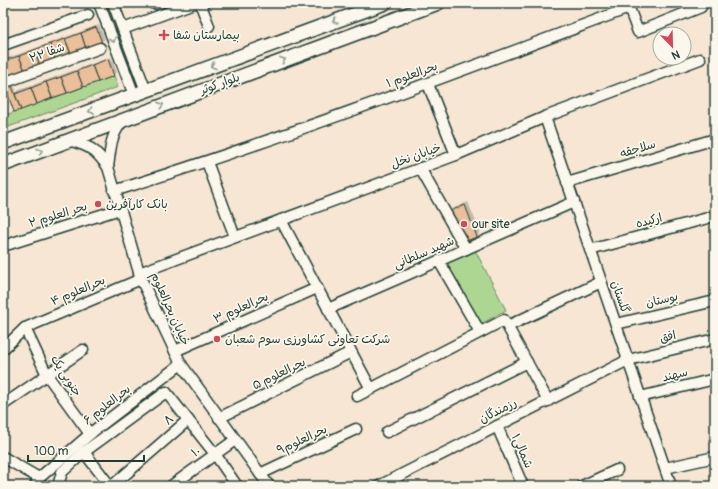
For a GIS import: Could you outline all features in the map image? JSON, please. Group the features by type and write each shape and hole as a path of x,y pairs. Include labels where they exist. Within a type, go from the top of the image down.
{"main road":[{"name":"بلوار کوثر","path":"3,143 385,3"},
{"name":"بلوار کوثر","path":"3,164 438,3"}],"street":[{"path":"99,3 140,93"},
{"path":"113,3 123,29 140,93"},
{"path":"152,3 160,3"},
{"path":"123,29 194,3"},
{"path":"200,3 209,26"},
{"name":"بحرالعلوم ۱","path":"114,190 207,162 428,84 629,8 638,32 701,7"},
{"path":"3,46 88,14"},
{"name":"شفا ۲۲","path":"3,83 100,48"},
{"name":"خیابان نخل","path":"140,276 235,237 420,168 545,117 700,59"},
{"path":"428,84 456,154"},
{"name":"گلستان","path":"545,117 671,486"},
{"path":"108,166 114,131 123,120"},
{"name":"سلاجقه","path":"568,183 715,139"},
{"name":"خیابان بحرالعلوم","path":"68,140 85,144 97,153 108,166 140,276 181,364 269,486"},
{"path":"207,162 235,237"},
{"path":"420,168 466,249"},
{"name":"شهید سلطانی","path":"328,309 574,202"},
{"name":"بحر العلوم ۲","path":"3,246 120,210"},
{"name":"ارکیده","path":"590,250 715,216"},
{"path":"281,220 371,389"},
{"path":"439,261 480,332"},
{"name":"بحرالعلوم ۴","path":"25,328 140,276"},
{"path":"508,326 601,282"},
{"name":"بحرالعلوم ۳","path":"175,351 317,288"},
{"name":"بوستان","path":"616,324 715,301"},
{"path":"357,396 504,320 548,400"},
{"path":"3,349 25,328"},
{"name":"جنوبی یک","path":"25,328 47,375 90,434"},
{"name":"افق","path":"628,360 715,339"},
{"path":"3,405 83,350"},
{"name":"بحرالعلوم ۵","path":"219,418 351,352"},
{"name":"رزمندگان","path":"379,486 628,360"},
{"path":"386,432 527,362"},
{"name":"بحرالعلوم ۶","path":"37,482 90,434 181,364"},
{"name":"سهند","path":"640,397 715,379"},
{"path":"58,486 62,472 84,452 166,392 215,454 237,486"},
{"name":"۸","path":"111,486 188,420"},
{"name":"شمالی۱","path":"497,426 523,486"},
{"name":"بحرالعلوم۹","path":"260,474 356,429"},
{"name":"۱۰","path":"171,486 236,440"},
{"path":"84,452 111,486"},
{"path":"3,457 37,482"},
{"path":"665,468 715,457"},
{"path":"582,486 617,470"}],"green space":[{"path":"114,76 118,87 3,129 3,116"},
{"path":"475,250 506,310 481,324 446,262"}],"building":[{"path":"96,27 102,43 86,49 81,33"},
{"path":"81,33 86,49 71,54 65,39"},
{"path":"65,39 71,54 55,60 50,44"},
{"path":"50,44 55,60 40,66 34,50"},
{"path":"34,50 40,66 25,71 19,56"},
{"path":"19,56 25,71 9,77 3,61"},
{"path":"108,59 114,76 98,82 92,65"},
{"path":"92,65 98,82 83,87 77,71"},
{"path":"77,71 83,87 67,93 61,77"},
{"path":"61,77 67,93 52,98 46,82"},
{"path":"46,82 52,98 37,104 31,88"},
{"path":"11,84 21,110 14,112 5,86"},
{"path":"31,88 37,104 21,110 15,94"},
{"name":"our site","path":"465,205 477,237 466,241 450,211"}],"place":[{"name":"بیمارستان شفا","path":"164,35"},
{"name":"بانک کارآفرین","path":"98,204"},
{"name":"our site","path":"464,224"},
{"name":"شرکت تعاونی کشاورزی سوم شعبان","path":"217,339"}]}
